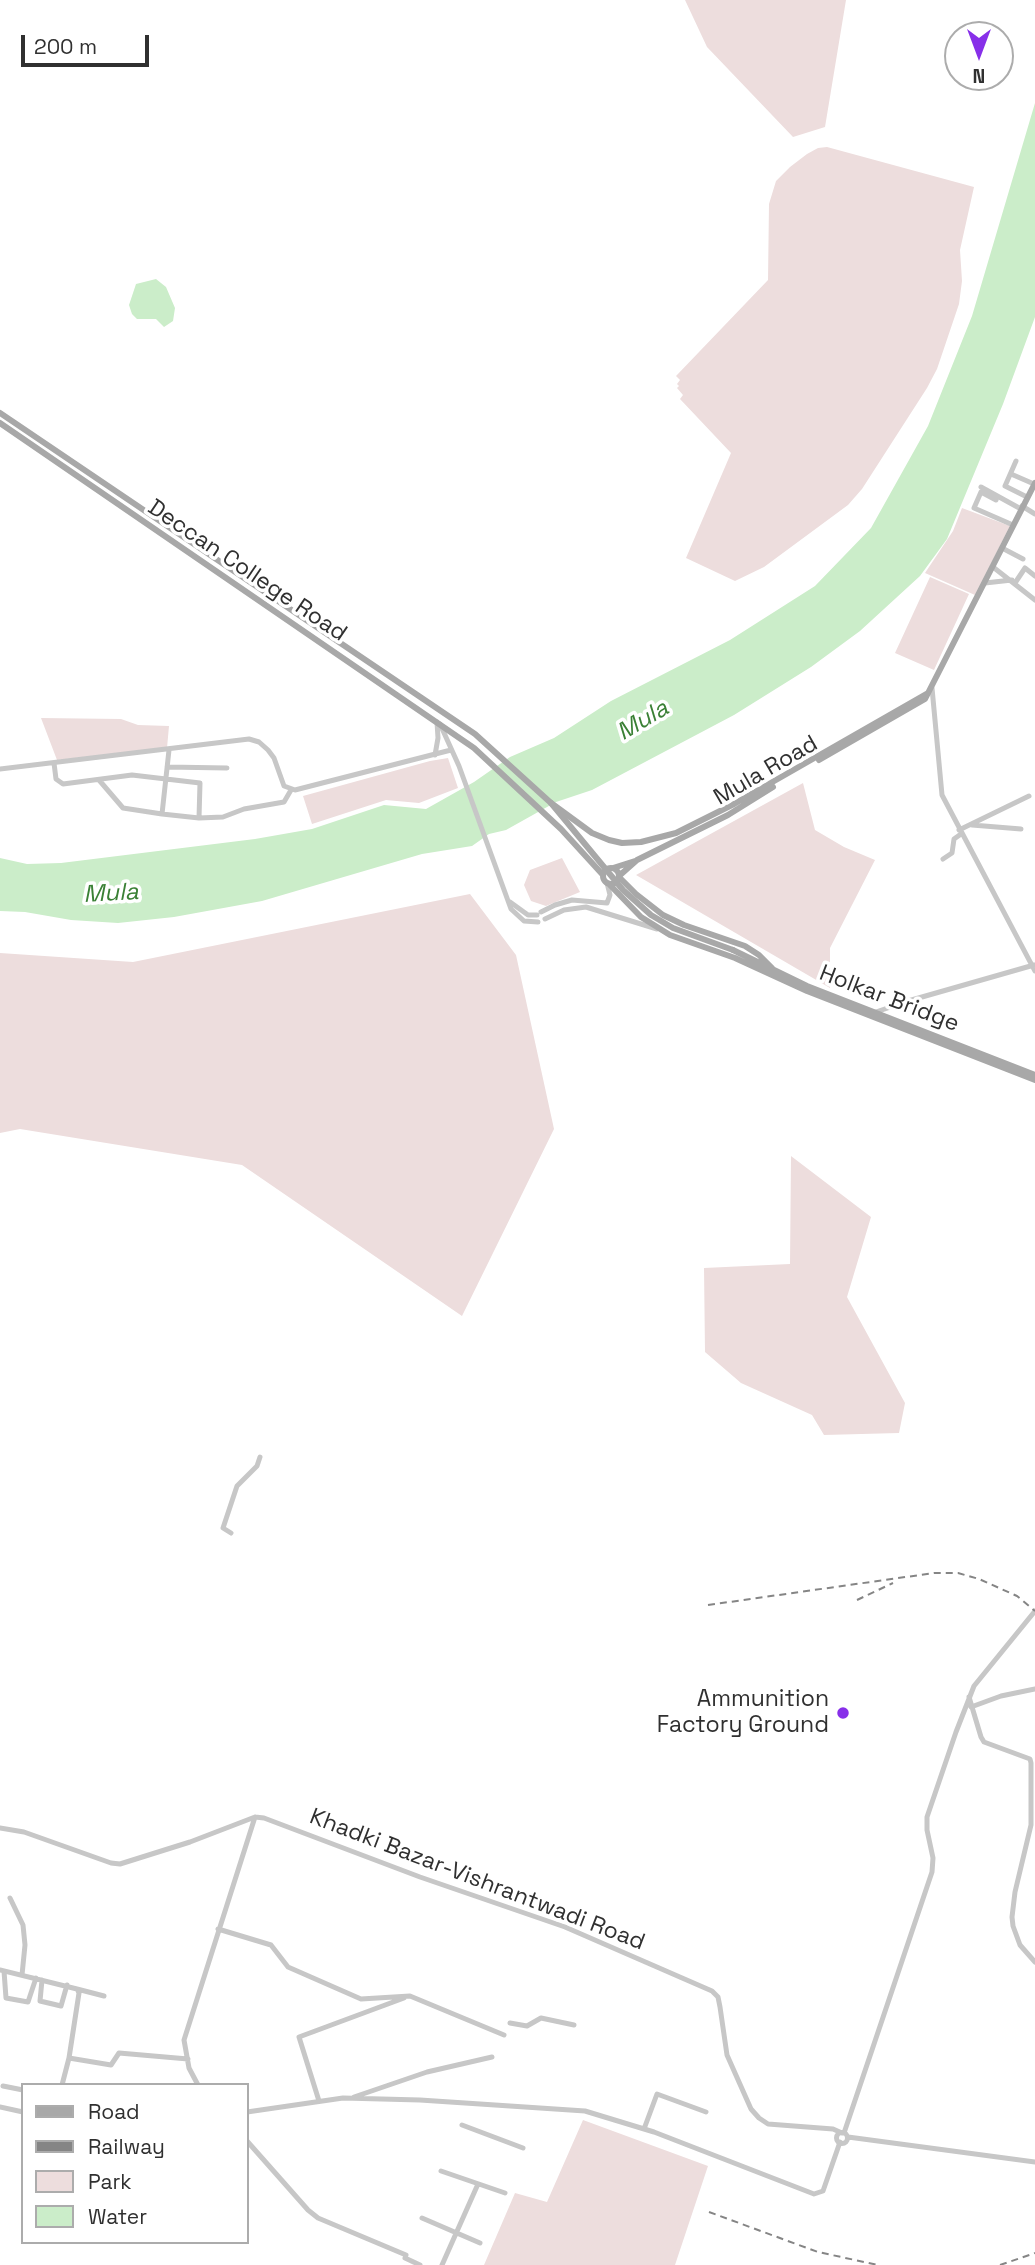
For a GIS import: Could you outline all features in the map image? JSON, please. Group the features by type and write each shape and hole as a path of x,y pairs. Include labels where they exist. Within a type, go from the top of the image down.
{"main road":[{"name":"Deccan College Road","path":"0,413 475,734 551,803"},
{"name":"Deccan College Road","path":"0,424 474,748 561,828 603,875"},
{"path":"930,691 1035,484"},
{"name":"Mula Road","path":"619,877 637,860 854,739 930,691"},
{"path":"551,803 592,833 622,843 657,840 735,806"},
{"name":"Holkar Bridge","path":"551,803 623,890 644,909 673,928 733,950 872,1014"},
{"path":"637,860 607,869 603,875 628,905 657,929 736,958 779,980 1035,1077"},
{"path":"613,868 636,894 663,915 745,946 775,971"},
{"path":"608,883 615,883 619,877"}],"street":[{"path":"1016,461 1006,486 1027,497"},
{"path":"1011,474 1035,484"},
{"path":"981,487 1035,514"},
{"path":"996,499 981,492 974,508 1013,525"},
{"path":"1002,548 1023,559"},
{"path":"993,567 1035,600"},
{"path":"985,583 1013,581 1025,568 1035,576"},
{"path":"872,1014 1034,967 942,795 930,691"},
{"path":"439,723 458,766 507,900 518,917 529,922 544,922 564,910 586,907 657,929"},
{"path":"435,755 439,723"},
{"path":"438,739 445,737"},
{"path":"0,769 242,739 254,740 272,754 285,786 291,790 451,750"},
{"path":"162,814 169,750"},
{"path":"54,763 56,779 60,783 132,775 200,783 199,818"},
{"path":"167,767 227,768"},
{"path":"99,780 122,808 199,818 223,817 244,809 284,802 291,790"},
{"path":"943,859 952,853 954,839 969,825 1029,796"},
{"path":"969,825 1021,829"},
{"path":"539,914 572,900 607,903 610,895 608,883"},
{"path":"507,900 528,915 545,915 545,919"},
{"path":"538,922 539,914"},
{"path":"231,1533 223,1528 237,1486 257,1466 260,1457"},
{"path":"248,2112 351,2098 585,2111 644,2129 814,2194 823,2191 839,2142 837,2137 844,2134 932,1872 933,1858 927,1817 964,1709 980,1676 1035,1611"},
{"path":"964,1709 1001,1696 1035,1689"},
{"path":"969,1697 984,1742 1030,1759 1031,1763 1031,1825 1015,1892 1012,1917 1020,1945 1035,1962"},
{"path":"0,1828 24,1832 120,1864 190,1842 255,1817"},
{"path":"197,2083 189,2068 184,2040 255,1817"},
{"name":"Khadki Bazar-Vishrantwadi Road","path":"255,1817 565,1927 712,1991 718,1997 727,2055 751,2109 768,2124 833,2129 844,2134 1035,2162"},
{"path":"10,1898 23,1925 25,1945 22,1975"},
{"path":"218,1929 271,1945 288,1967 361,1998 410,1996 504,2035"},
{"path":"39,1979 29,2002 6,1998 2,1971 67,1985 104,1996"},
{"path":"39,1979 40,2001 61,2006 67,1985"},
{"path":"63,2083 69,2058 79,1993 77,1989"},
{"path":"318,2101 299,2037 410,1996"},
{"path":"510,2022 527,2026 541,2018 574,2025"},
{"path":"69,2058 111,2065 119,2053 187,2059"},
{"path":"351,2098 427,2072 492,2057"},
{"path":"3,2086 21,2090"},
{"path":"644,2129 657,2094 706,2112"},
{"path":"0,2107 21,2112"},
{"path":"462,2125 523,2148"},
{"path":"248,2142 307,2210 318,2218 420,2265"},
{"path":"442,2171 505,2193"},
{"path":"442,2265 478,2184"},
{"path":"422,2218 480,2243"}],"green space":[{"path":"685,0 846,0 825,127 793,137 707,47"},
{"path":"827,147 974,187 960,250 962,281 959,304 937,369 862,489 848,505 764,567 735,581 686,558 731,453 680,399 683,395 677,388 680,380 676,376 768,280 769,204 776,181 807,154"},
{"path":"962,508 1010,526 975,595 925,573 953,531"},
{"path":"930,577 969,594 934,670 895,653"},
{"path":"41,718 121,719 138,725 169,726 167,748 57,760"},
{"path":"448,758 458,788 419,803 386,800 312,824 303,796"},
{"path":"803,783 815,830 844,847 875,860 830,948 830,988 636,875"},
{"path":"562,858 580,892 546,906 531,901 524,885 530,870"},
{"path":"470,894 516,955 554,1129 462,1316 242,1165 20,1129 0,1133 0,953 133,962"},
{"path":"791,1156 871,1217 847,1297 905,1403 899,1433 824,1435 812,1415 741,1383 705,1352 704,1268 790,1264"},
{"path":"583,2120 708,2166 675,2265 484,2265 515,2193 547,2202"}],"water":[{"name":"Mula","path":"1035,103 1035,317 1003,404 947,539 920,576 860,631 811,667 734,715 592,790 556,802 506,830 489,834 472,846 422,854 262,901 174,917 118,923 0,911 0,858 27,864 61,863 255,839 312,829 384,805 426,809 474,782 510,757 554,738 611,701 730,640 815,586 871,528 928,426 972,316"},
{"path":"156,279 166,287 175,308 173,321 164,327 156,319 137,319 129,305 136,284"}],"railway":[{"path":"708,1605 934,1573 958,1573 1017,1596 1035,1611"},
{"path":"857,1600 893,1583"},
{"path":"709,2212 818,2252 878,2265"},
{"path":"1000,2265 1035,2253"}],"place":[{"name":"Ammunition Factory Ground","path":"843,1713"}]}
